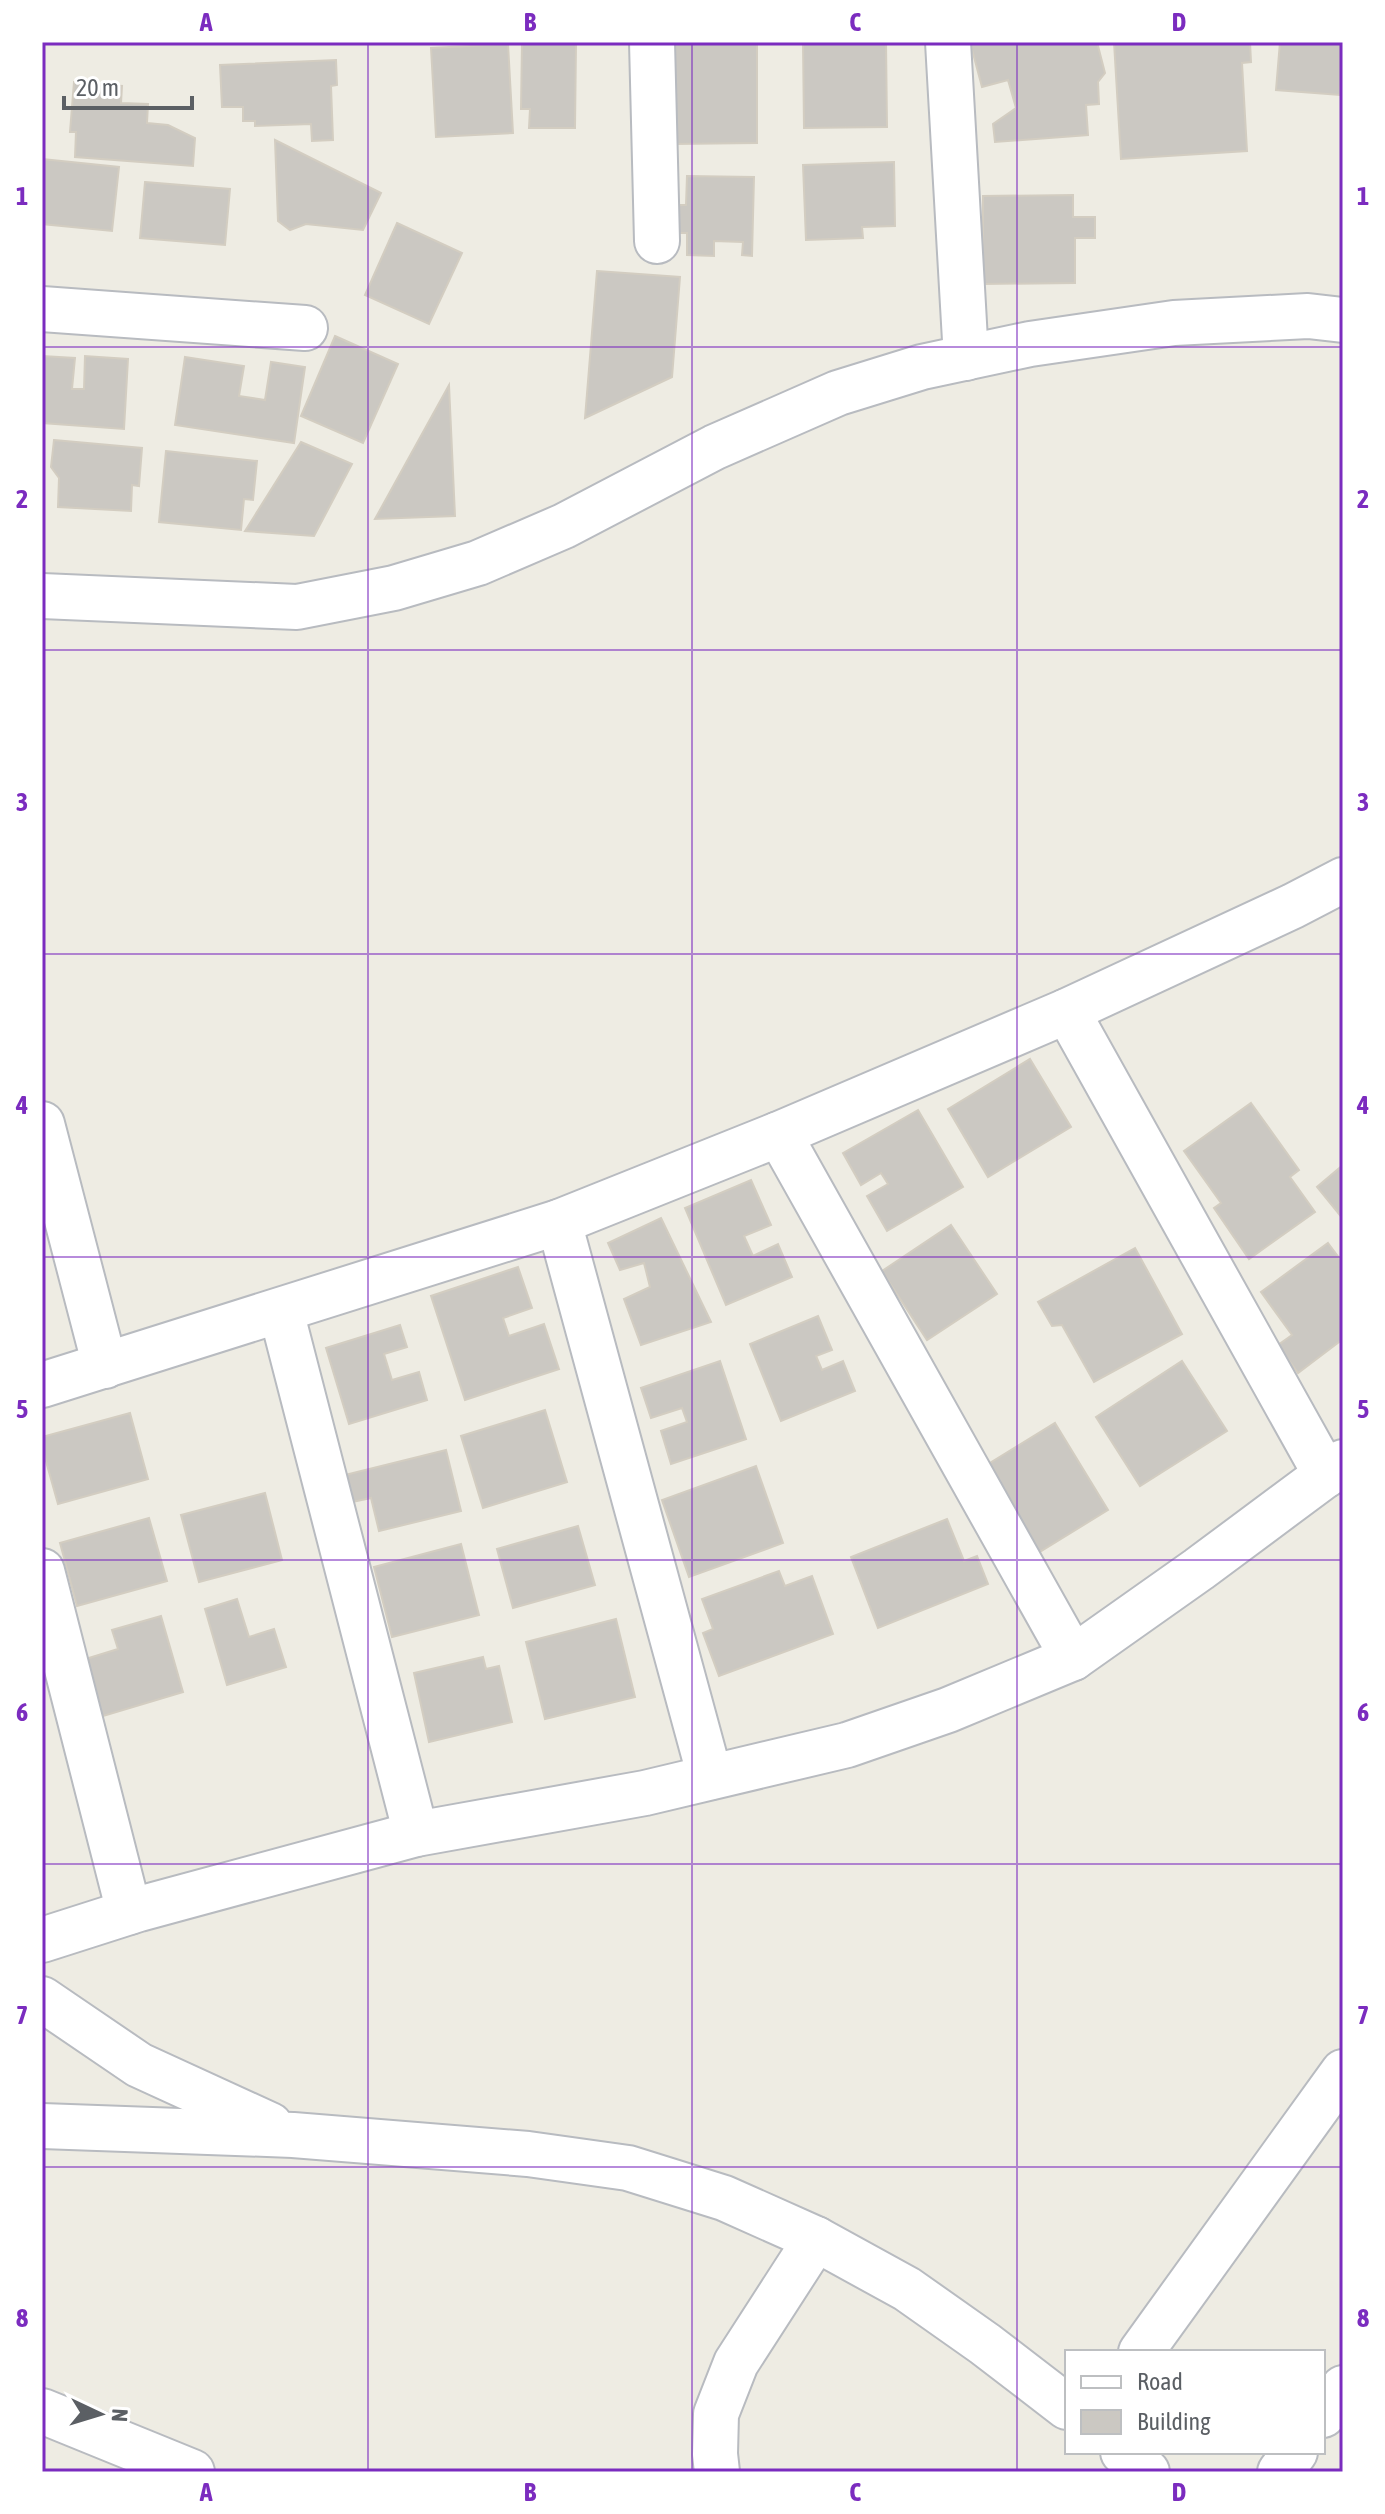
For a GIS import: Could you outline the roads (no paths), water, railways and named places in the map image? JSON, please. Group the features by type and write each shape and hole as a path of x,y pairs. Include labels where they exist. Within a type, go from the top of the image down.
{"street":[{"path":"652,42 657,241"},
{"path":"948,42 966,358"},
{"path":"42,309 305,328"},
{"path":"42,596 297,607 394,588 478,563 564,526 715,447 838,393 922,367 1030,344 1174,323 1308,316 1343,320"},
{"path":"42,1385 559,1222 779,1134 1067,1011 1343,880"},
{"path":"42,1940 129,1912 416,1834 645,1793 847,1745 948,1710 1073,1658 1335,1468 1067,1011"},
{"path":"42,1124 105,1366"},
{"path":"779,1134 1073,1658"},
{"path":"559,1222 710,1777"},
{"path":"281,1311 416,1834"},
{"path":"42,1571 129,1912"},
{"path":"42,1999 139,2065 293,2135"},
{"path":"1142,2350 1343,2072"},
{"path":"42,2126 293,2135 528,2154 628,2168 724,2198 816,2239 907,2289 1065,2405"},
{"path":"717,2472 716,2414 736,2363 816,2239"},
{"path":"1325,2412 1343,2388"},
{"path":"42,2411 192,2472"},
{"path":"1125,2454 1147,2472"},
{"path":"1280,2472 1294,2454"}]}
